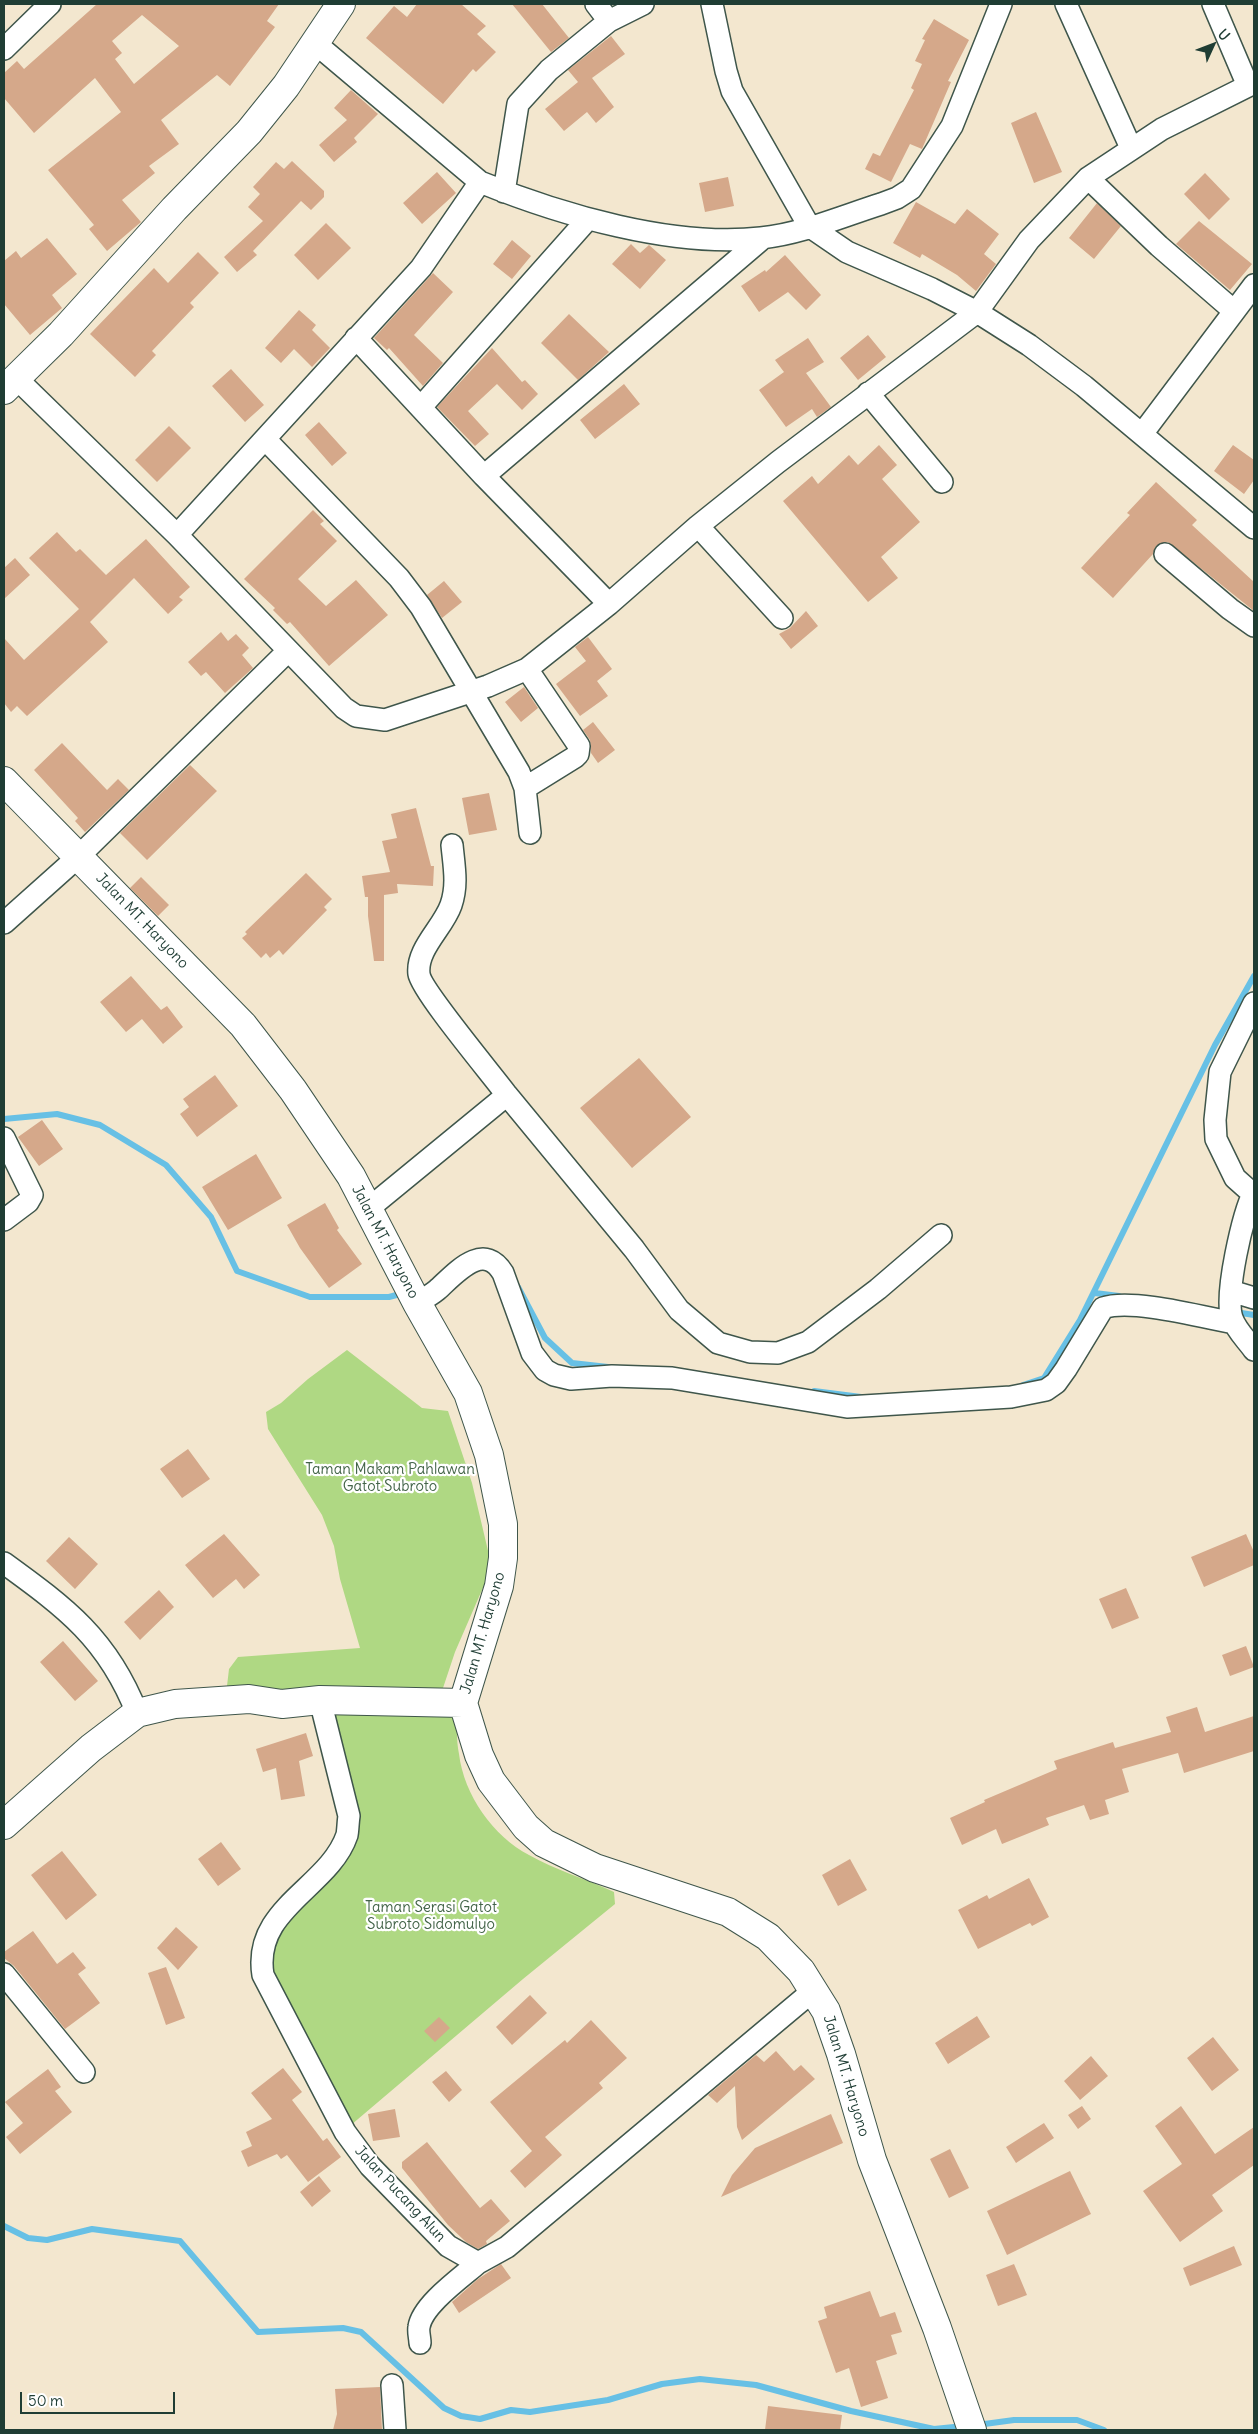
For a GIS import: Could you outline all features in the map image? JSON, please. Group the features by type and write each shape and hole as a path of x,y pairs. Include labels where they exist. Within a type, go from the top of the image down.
{"street":[{"path":"4,50 50,4"},
{"path":"341,4 286,86 248,132 174,208 61,334 10,385 177,535 344,708 356,716 371,720 385,720 403,716 488,686 526,669 609,604 698,526 868,393 976,312 1029,240 1068,196 1088,178 1131,148 1170,125 1251,85 1213,4"},
{"path":"596,4 609,21"},
{"path":"504,192 518,104 549,70 609,21 643,4"},
{"path":"712,4 732,91 809,226 847,252 932,289 976,312 1029,345 1252,521"},
{"path":"315,44 480,182 587,220 707,239 762,238 809,226 897,198 911,189 952,126 1000,4"},
{"path":"1066,4 1131,148"},
{"path":"1088,178 1159,246 1234,311"},
{"path":"177,535 421,268 480,182"},
{"path":"421,407 587,220"},
{"path":"484,476 762,238"},
{"path":"1142,434 1254,285"},
{"path":"356,338 484,476 609,604"},
{"path":"868,393 942,482"},
{"path":"265,439 399,578 421,607 519,772 526,788 530,833"},
{"path":"698,526 782,618"},
{"path":"1165,554 1230,610 1254,626"},
{"path":"4,923 79,856 288,651"},
{"path":"526,669 579,746 575,757 526,788"},
{"name":"Jalan MT. Haryono","path":"4,781 243,1025 293,1090 350,1176 468,1393 489,1455 503,1524 503,1558 499,1586 463,1703 476,1747 491,1781 526,1827 544,1843 595,1868 728,1912 768,1937 801,1971 826,2011 841,2054 872,2160 937,2328 972,2430"},
{"path":"452,845 456,881 450,906 421,957 419,974 422,982 507,1095 634,1249 679,1310 718,1343 750,1352 778,1353 808,1342 878,1290 941,1236"},
{"path":"1254,1003 1220,1072 1215,1120 1216,1139 1235,1178 1254,1193 1239,1235 1232,1309 1254,1350"},
{"path":"368,1208 507,1095"},
{"path":"4,1138 32,1195 30,1200 4,1220"},
{"path":"412,1292 478,1259 488,1260 499,1266 503,1273 532,1353 545,1370 554,1375 571,1379 612,1376 672,1378 847,1407 1011,1397 1046,1390 1063,1374 1103,1308 1113,1304 1151,1308 1232,1309 1254,1298"},
{"path":"4,1563 64,1608 100,1643 127,1688 137,1713"},
{"path":"4,1825 92,1748 137,1713 176,1704 249,1699 282,1704 320,1700 463,1703"},
{"name":"Jalan Pucang Alun","path":"320,1700 349,1816 347,1834 330,1863 292,1901 274,1923 264,1942 260,1959 263,1975 325,2096 356,2149 370,2166 448,2246 478,2264"},
{"path":"4,1974 84,2072"},
{"path":"420,2343 419,2327 424,2315 438,2299 478,2264 507,2247 814,1990"},
{"path":"392,2386 395,2430"}],"green space":[{"name":"Taman Makam Pahlawan Gatot Subroto","path":"347,1350 422,1408 448,1411 472,1483 489,1555 485,1583 455,1652 443,1688 239,1694 227,1686 229,1669 238,1657 360,1648 340,1579 334,1546 322,1515 268,1429 266,1412 281,1403 308,1379"},
{"name":"Taman Serasi Gatot Subroto Sidomulyo","path":"321,1706 457,1708 457,1743 462,1769 474,1799 492,1826 516,1847 529,1855 614,1892 615,1904 523,1979 351,2125 272,1979 266,1948 352,1813"}],"building":[{"path":"97,4 279,4 267,21 275,27 230,86 217,75 161,120 179,144 149,166 155,173 122,200 141,222 107,251 89,229 94,225 48,170 121,112 95,78 34,133 4,98 4,73 17,61 24,69","holes":["142,15 179,46 134,84 115,59 122,53 112,41"]},
{"path":"417,4 461,4 486,26 477,34 496,52 476,72 473,69 443,104 366,38 394,6 407,17"},
{"path":"512,4 542,4 569,38 551,52"},
{"path":"934,19 969,40 948,81 951,82 922,149 910,144 891,182 865,169 873,153 880,156 914,90 911,88 922,64 915,61 925,40 922,39"},
{"path":"611,36 625,54 592,78 614,107 596,123 587,112 564,131 545,109 578,82 568,70"},
{"path":"351,90 378,114 354,138 357,142 334,162 319,145 347,120 334,108"},
{"path":"1036,112 1062,172 1034,183 1011,123"},
{"path":"292,161 324,191 324,197 311,210 301,201 253,251 257,255 237,272 224,257 263,221 248,207 260,194 253,187 276,162 284,169"},
{"path":"437,172 456,193 422,224 403,203"},
{"path":"1205,173 1230,199 1209,220 1184,194"},
{"path":"728,177 734,206 705,212 699,183"},
{"path":"916,202 955,224 967,209 999,234 984,254 996,264 976,291 957,275 922,254 920,258 893,243"},
{"path":"1097,203 1121,226 1094,259 1069,238"},
{"path":"1199,221 1252,264 1230,290 1176,244"},
{"path":"326,223 351,248 318,280 294,255"},
{"path":"47,238 77,274 52,295 62,308 30,335 4,304 4,261 16,251 21,258"},
{"path":"512,240 531,256 512,279 493,264"},
{"path":"631,244 640,253 649,245 666,260 640,289 612,264"},
{"path":"198,252 219,273 190,303 194,307 152,351 156,355 135,377 90,334 154,268 168,283"},
{"path":"785,255 821,295 806,310 788,292 759,312 741,286 765,270 766,272"},
{"path":"433,273 453,292 414,335 443,363 423,386 389,348 387,350 374,338"},
{"path":"299,310 316,325 312,330 330,348 312,367 294,349 281,363 265,348"},
{"path":"569,314 609,352 578,380 541,343"},
{"path":"868,335 886,357 858,380 840,358"},
{"path":"808,338 824,362 806,373 831,407 817,417 812,409 786,427 759,390 784,372 775,360"},
{"path":"492,348 522,382 525,380 538,394 522,410 497,384 468,411 489,434 475,446 437,407"},
{"path":"231,369 264,405 245,422 212,386"},
{"path":"624,384 640,404 595,439 580,420"},
{"path":"319,422 347,453 332,466 305,435"},
{"path":"169,426 191,448 157,482 135,460"},
{"path":"879,445 897,465 882,479 920,522 881,557 898,578 868,602 783,501 812,476 818,484 849,455 858,465"},
{"path":"1233,445 1254,460 1254,480 1244,494 1214,471"},
{"path":"1156,482 1197,520 1192,525 1254,582 1254,611 1168,542 1156,546 1153,554 1113,598 1081,568 1130,515 1127,513"},
{"path":"313,510 324,521 320,524 337,541 298,579 326,606 356,580 388,615 329,666 290,622 287,624 273,610 275,608 244,579"},
{"path":"57,532 76,552 80,549 106,575 146,539 190,587 179,597 183,600 168,614 134,578 90,622 108,642 27,716 17,706 11,712 4,703 4,638 24,660 79,609 29,558"},
{"path":"15,558 30,575 4,599 4,568"},
{"path":"444,581 462,602 442,618 427,595"},
{"path":"806,611 818,626 791,649 779,634 790,628"},
{"path":"221,632 228,641 236,634 249,648 242,655 253,668 225,693 206,672 201,676 188,662"},
{"path":"588,637 612,669 597,681 608,696 580,716 556,684 586,661 575,647"},
{"path":"524,687 538,708 521,722 505,702"},
{"path":"593,722 615,750 598,763 591,753 590,740 583,730"},
{"path":"62,743 107,790 118,779 129,790 85,832 75,821 78,818 34,770"},
{"path":"190,765 217,791 147,860 120,833"},
{"path":"489,793 497,830 469,835 462,798"},
{"path":"416,808 431,866 434,866 433,886 397,884 398,893 384,895 384,961 374,961 368,916 368,897 365,897 362,876 390,872 382,841 397,838 391,814"},
{"path":"306,873 332,899 324,907 327,910 283,955 279,950 270,958 266,953 261,958 242,938 247,934 245,932"},
{"path":"141,877 169,905 158,916 130,888"},
{"path":"131,976 161,1010 167,1006 183,1027 163,1044 142,1019 126,1032 100,1002"},
{"path":"639,1058 691,1117 632,1168 580,1108"},
{"path":"215,1075 238,1106 197,1137 180,1114 189,1107 183,1099"},
{"path":"42,1120 63,1149 39,1166 18,1137"},
{"path":"256,1154 282,1198 228,1230 202,1187"},
{"path":"325,1203 339,1228 337,1230 362,1264 329,1288 300,1248 287,1225"},
{"path":"188,1449 210,1479 182,1498 160,1469"},
{"path":"224,1534 260,1575 244,1589 236,1579 213,1598 185,1565"},
{"path":"1246,1534 1254,1552 1254,1565 1204,1587 1191,1557"},
{"path":"69,1537 98,1564 75,1589 46,1561"},
{"path":"1126,1588 1139,1618 1112,1629 1099,1599"},
{"path":"159,1590 174,1607 140,1640 124,1622"},
{"path":"63,1641 98,1681 75,1701 40,1662"},
{"path":"1246,1646 1254,1667 1230,1676 1222,1655"},
{"path":"1197,1707 1205,1732 1254,1716 1254,1751 1184,1773 1178,1753 1122,1769 1129,1792 1105,1800 1109,1814 1090,1820 1084,1805 1046,1818 1049,1825 1002,1844 996,1829 962,1845 950,1818 985,1802 984,1800 1057,1769 1054,1761 1113,1742 1115,1748 1171,1732 1166,1717"},
{"path":"306,1733 313,1756 299,1761 305,1796 281,1800 276,1768 263,1772 256,1749"},
{"path":"221,1842 241,1869 218,1886 198,1859"},
{"path":"62,1851 97,1895 66,1920 31,1875"},
{"path":"850,1859 867,1890 838,1906 822,1875"},
{"path":"1029,1878 1049,1917 1032,1926 1030,1923 978,1949 958,1910 987,1895 989,1899"},
{"path":"176,1927 198,1947 178,1970 157,1948"},
{"path":"33,1931 57,1964 73,1952 86,1968 78,1974 100,2003 65,2029 14,1966 4,1958 4,1952"},
{"path":"166,1967 185,2018 166,2025 148,1973"},
{"path":"530,1995 547,2013 512,2045 496,2027"},
{"path":"977,2016 990,2037 948,2064 935,2043"},
{"path":"439,2017 450,2028 435,2042 424,2031"},
{"path":"591,2020 627,2058 599,2083 603,2088 545,2137 562,2155 525,2188 510,2171 532,2151 490,2102 565,2040 567,2043"},
{"path":"1213,2037 1239,2070 1212,2091 1187,2058"},
{"path":"776,2051 794,2071 801,2065 815,2079 742,2140 737,2127 735,2086 717,2103 708,2095 756,2055 764,2062"},
{"path":"1091,2056 1108,2076 1080,2100 1064,2081"},
{"path":"283,2068 302,2092 292,2100 323,2141 327,2138 341,2157 308,2182 287,2155 281,2159 277,2154 248,2167 241,2151 252,2146 246,2132 272,2119 251,2093"},
{"path":"48,2069 61,2087 55,2091 72,2112 20,2154 6,2137 23,2123 5,2102"},
{"path":"446,2071 462,2090 449,2102 432,2082"},
{"path":"1082,2106 1091,2119 1078,2129 1068,2115"},
{"path":"1181,2106 1215,2154 1254,2127 1254,2165 1212,2195 1223,2211 1180,2242 1143,2191 1182,2164 1155,2126"},
{"path":"395,2109 400,2137 373,2141 368,2114"},
{"path":"831,2114 843,2143 721,2197 732,2175 755,2148"},
{"path":"1044,2123 1054,2138 1016,2163 1006,2147"},
{"path":"427,2142 480,2208 491,2199 510,2221 486,2241 487,2244 478,2249 466,2242 448,2225 402,2168 402,2162"},
{"path":"950,2149 969,2188 949,2198 930,2159"},
{"path":"1070,2171 1091,2214 1007,2255 987,2211"},
{"path":"319,2176 331,2191 312,2207 300,2192"},
{"path":"1234,2246 1242,2265 1190,2286 1183,2268"},
{"path":"501,2264 511,2278 459,2313 452,2302 478,2279"},
{"path":"1014,2264 1027,2295 998,2306 986,2275"},
{"path":"870,2291 880,2317 895,2312 902,2332 891,2335 897,2354 876,2361 888,2398 861,2407 849,2368 836,2373 818,2321 827,2318 824,2307"},
{"path":"380,2387 382,2430 333,2430 337,2414 335,2389"},
{"path":"768,2406 842,2415 840,2430 765,2430"}],"waterway":[{"path":"1023,1385 1044,1378 1080,1320 1215,1045 1254,976"},
{"path":"4,1119 57,1114 100,1125 166,1165 211,1217 237,1271 310,1297 389,1297 404,1293"},
{"path":"518,1287 545,1338 572,1363 608,1367"},
{"path":"1095,1293 1119,1296"},
{"path":"1235,1312 1254,1315"},
{"path":"814,1391 861,1397"},
{"path":"4,2226 28,2238 47,2240 92,2229 180,2241 258,2332 343,2328 361,2332 444,2408 461,2416 480,2419 511,2410 530,2412 608,2400 662,2384 700,2379 756,2385 851,2411 934,2429 964,2426"},
{"path":"977,2425 1014,2420 1077,2420 1104,2430"}]}
